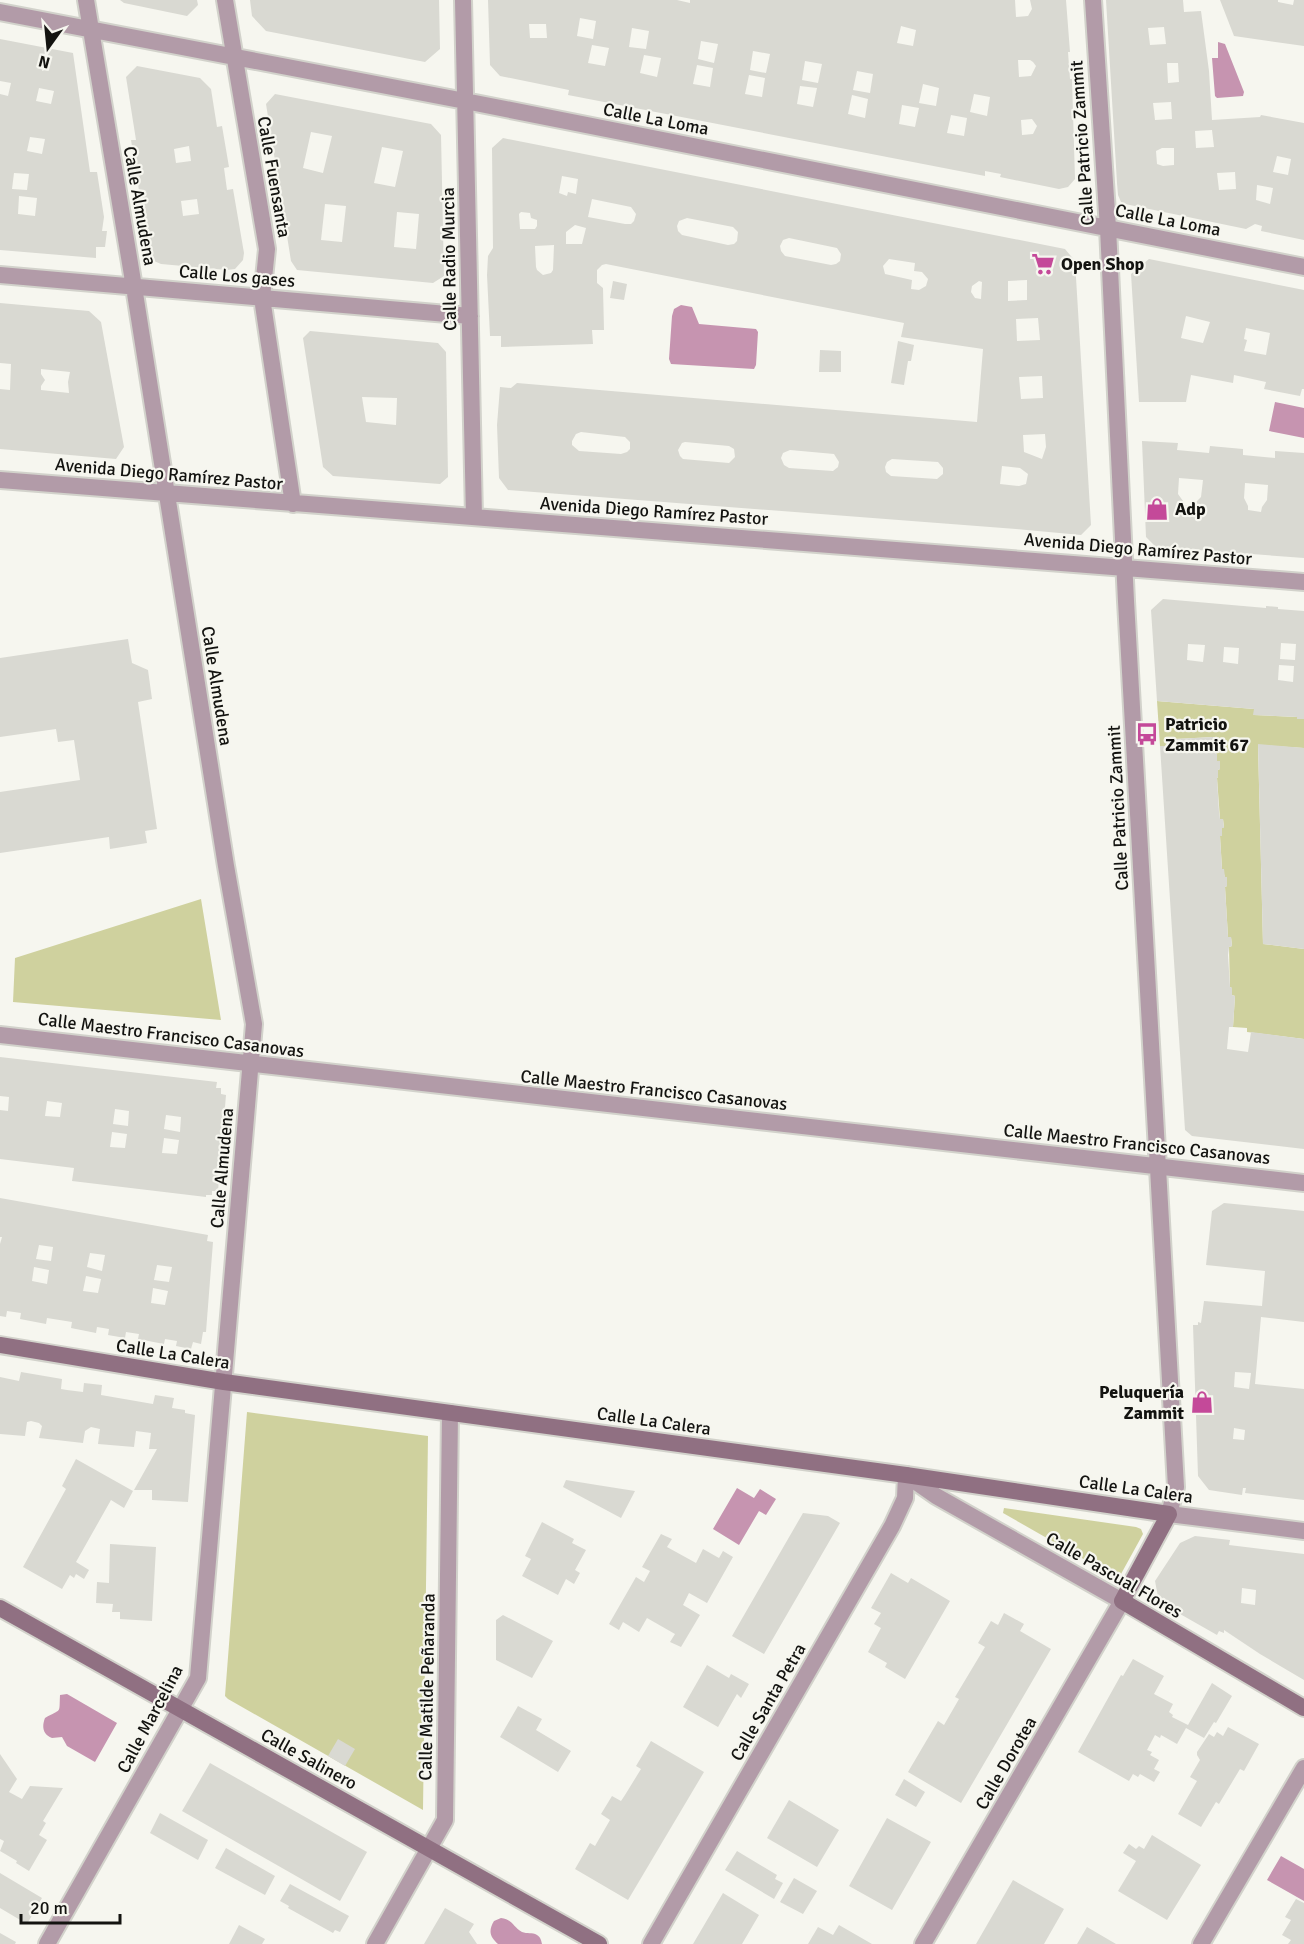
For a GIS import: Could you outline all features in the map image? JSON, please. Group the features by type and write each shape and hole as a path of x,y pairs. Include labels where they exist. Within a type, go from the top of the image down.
{"main road":[{"name":"Calle La Calera","path":"0,1345 224,1382 906,1475 1169,1514"},
{"name":"Calle Patricio Zammit","path":"1122,1601 1169,1514"},
{"name":"Calle Pascual Flores","path":"1122,1601 1304,1708"},
{"name":"Calle Salinero","path":"0,1608 600,1944"}],"street":[{"name":"Calle Almudena","path":"86,0 224,854 254,1024 224,1382"},
{"name":"Calle Fuensanta","path":"225,0 267,249 262,298 293,504"},
{"name":"Calle Radio Murcia","path":"463,0 474,517"},
{"name":"Calle Patricio Zammit","path":"1093,0 1108,228 1176,1487 1169,1514"},
{"name":"Calle La Loma","path":"0,12 465,101 1304,267"},
{"name":"Calle Los gases","path":"0,275 470,316"},
{"name":"Avenida Diego Ramírez Pastor","path":"0,480 1304,582"},
{"name":"Calle Maestro Francisco Casanovas","path":"0,1035 1304,1183"},
{"name":"Calle Marcelina","path":"46,1944 198,1678 224,1382"},
{"name":"Calle Matilde Peñaranda","path":"375,1944 445,1820 450,1413"},
{"name":"Calle Pascual Flores","path":"906,1475 936,1496 1122,1601"},
{"name":"Calle Santa Petra","path":"651,1944 892,1526 905,1498 906,1475"},
{"name":"Calle La Calera","path":"1169,1514 1304,1531"},
{"name":"Calle Dorotea","path":"923,1944 1122,1601"},
{"path":"1201,1944 1304,1768"}],"green space":[{"path":"1157,701 1254,709 1254,715 1304,719 1304,748 1258,745 1263,944 1304,949 1304,1039 1247,1032 1247,1028 1233,1027 1235,996 1232,995 1230,987 1229,947 1232,946 1231,937 1228,937 1225,887 1227,877 1222,869 1220,836 1224,827 1223,819 1220,819 1217,778 1220,761 1217,761 1215,753 1214,737 1175,739 1175,746 1160,746"},
{"path":"201,899 221,1020 13,1002 15,958"},
{"path":"247,1412 428,1436 423,1810 225,1696"},
{"path":"1004,1508 1136,1527 1141,1529 1143,1534 1121,1574 1115,1577 1003,1513"}],"shaded area":[{"path":"1218,42 1225,44 1244,92 1243,96 1217,98 1215,96 1212,58 1218,58"},
{"path":"681,305 692,307 699,324 756,329 758,332 754,369 671,364 669,359 672,316 674,309"},
{"path":"1275,402 1304,408 1304,438 1269,431"},
{"path":"737,1488 754,1498 760,1489 776,1499 766,1515 759,1511 739,1545 713,1529"},
{"path":"67,1694 117,1723 95,1762 67,1746 62,1737 52,1738 45,1732 43,1727 45,1718 58,1710 60,1695"},
{"path":"1281,1856 1304,1869 1304,1901 1267,1880"},
{"path":"501,1918 508,1920 522,1932 537,1935 542,1944 498,1944 493,1939 491,1931 494,1921"}],"building":[{"path":"120,0 197,0 198,5 187,16 124,3"},
{"path":"250,0 439,0 440,49 425,62 266,31 252,16"},
{"path":"488,0 677,0 690,3 690,0 1015,0 1016,17 1028,16 1032,9 1030,0 1066,0 1070,79 1072,79 1075,179 1068,187 1059,189 1000,177 1001,174 985,171 985,176 568,95 569,90 500,76 490,65","holes":["580,18 596,21 593,39 577,36","529,24 546,24 547,38 530,38","901,26 916,30 913,46 897,43","632,28 649,31 646,49 629,47","701,41 718,44 714,63 698,59","592,45 609,48 605,66 588,63","753,51 770,54 766,73 750,70","644,55 661,58 657,77 640,73","1018,60 1030,60 1036,66 1031,76 1019,77","805,61 822,64 818,83 802,80","697,65 713,68 710,87 693,84","857,71 873,74 870,93 853,90","749,75 765,78 762,97 745,94","923,84 939,88 936,106 919,103","800,86 817,88 813,107 797,104","974,94 990,97 987,116 970,112","852,95 868,99 865,118 848,114","902,105 919,108 915,127 899,124","951,115 967,118 964,136 947,133","1032,119 1037,126 1033,134 1022,135 1021,120"]},
{"path":"1106,0 1183,0 1184,12 1201,11 1209,71 1212,120 1260,117 1261,115 1304,123 1304,240 1261,231 1262,226 1255,224 1246,229 1121,202 1118,195","holes":["1164,27 1166,44 1150,45 1148,28","1167,63 1178,63 1179,82 1168,83","1171,102 1172,119 1155,120 1153,103","1212,130 1214,147 1196,148 1195,131","1162,148 1174,148 1174,165 1157,164 1156,151","1277,156 1291,159 1288,175 1273,172","1235,172 1236,189 1219,190 1217,173","1257,185 1273,188 1270,204 1256,200"]},
{"path":"1220,0 1278,0 1278,2 1293,5 1294,0 1304,0 1304,46 1234,36"},
{"path":"0,39 73,53 90,172 97,172 104,217 102,231 107,231 105,247 96,247 96,258 0,250 0,94 8,96 11,83 0,81","holes":["39,88 54,91 51,104 36,101","30,137 45,139 42,154 27,151","14,173 29,174 27,190 12,189","19,196 37,198 35,216 18,214"]},
{"path":"137,66 200,78 211,89 217,127 222,126 229,167 224,168 227,190 233,189 244,253 243,260 235,269 161,264 154,261 149,254 131,140 136,140 126,77","holes":["189,146 191,161 176,163 174,149","197,199 199,214 183,216 181,201"]},
{"path":"275,94 431,124 441,135 444,276 433,283 297,270 291,261 266,104","holes":["311,132 332,136 323,173 303,168","382,147 403,151 395,187 374,183","325,204 346,206 342,242 321,240","397,212 419,214 416,249 394,247"]},
{"path":"503,138 1065,249 1075,261 1091,525 1081,535 508,490 499,478 497,425 500,387 511,388 517,383 977,422 983,349 901,337 904,323 606,264 597,270 597,283 603,288 604,330 592,330 593,344 501,347 501,336 490,336 487,275 488,256 493,248 492,148","holes":["562,176 578,179 576,194 568,192 567,196 559,193","592,199 631,207 636,214 631,224 588,217","521,212 530,213 531,218 537,220 535,229 520,229 519,214","687,218 733,227 738,232 737,241 728,245 682,235 678,231 679,221","575,225 586,228 582,244 566,244 566,232","789,238 837,248 841,254 840,261 831,265 785,256 780,246 783,240","554,245 551,273 543,275 537,270 535,246","889,259 915,263 914,271 922,272 928,279 926,286 919,290 911,289 912,280 885,274 883,266","1027,280 1027,300 1008,301 1008,281","979,281 982,282 981,299 975,298 971,292 972,286","1038,318 1040,340 1017,341 1016,319","1042,376 1043,398 1021,399 1019,377","581,432 625,437 630,442 630,449 621,454 579,451 572,445 576,434","1045,434 1046,447 1042,459 1024,452 1023,435","685,442 729,446 734,449 735,457 729,463 683,459 678,450","790,450 834,454 839,462 838,467 833,471 789,468 784,465 781,458 783,453","892,459 938,462 943,468 943,474 937,479 891,476 886,472 885,467","1002,466 1020,468 1028,474 1026,484 1019,486 1000,484"]},
{"path":"1149,259 1304,290 1304,389 1300,396 1264,389 1266,382 1234,375 1233,383 1191,375 1186,402 1139,402 1131,274","holes":["1186,316 1210,322 1203,343 1181,338","1246,328 1270,333 1266,355 1244,351 1247,340 1244,339"]},
{"path":"613,281 627,284 624,300 610,298"},
{"path":"0,303 89,311 101,322 124,447 116,459 0,449 0,389 10,390 11,364 0,363","holes":["41,369 70,372 69,393 41,390 45,380"]},
{"path":"310,331 438,343 446,352 448,477 440,484 333,476 323,467 303,338","holes":["362,397 397,398 396,425 366,422"]},
{"path":"898,341 914,345 911,361 908,361 904,385 891,383"},
{"path":"820,350 841,351 841,372 819,372"},
{"path":"1142,441 1178,443 1177,450 1209,453 1210,446 1243,449 1243,455 1275,458 1275,451 1304,453 1304,558 1156,547 1146,537","holes":["1179,478 1203,480 1201,497 1196,502 1196,506 1182,505 1183,501 1178,494","1245,483 1268,485 1267,500 1261,512 1248,510 1244,498"]},
{"path":"1163,599 1304,611 1304,719 1253,715 1254,709 1157,701 1151,610","holes":["1281,643 1296,644 1295,660 1280,659","1188,644 1205,645 1203,662 1187,660","1224,647 1239,648 1238,664 1223,662","1279,665 1294,666 1293,682 1278,680"]},
{"path":"128,639 132,663 148,670 152,699 138,702 157,829 145,831 147,843 110,849 109,837 0,853 0,792 80,780 74,740 58,742 56,729 0,737 0,658"},
{"path":"1214,737 1217,761 1220,761 1217,778 1219,812 1224,828 1220,836 1222,869 1227,877 1225,887 1228,937 1231,937 1232,946 1229,947 1228,955 1230,987 1232,995 1235,996 1233,1027 1229,1027 1227,1049 1248,1052 1251,1032 1304,1039 1304,1149 1192,1136 1185,1130 1160,746 1175,746 1175,739"},
{"path":"1258,744 1304,748 1304,949 1263,944"},
{"path":"0,1057 217,1082 216,1088 221,1088 221,1094 226,1095 218,1191 212,1191 212,1195 206,1195 206,1197 72,1181 74,1168 0,1159 0,1110 8,1111 9,1097 0,1096","holes":["47,1101 62,1103 60,1117 45,1116","115,1109 129,1111 128,1126 113,1124","166,1115 181,1117 180,1132 164,1129","112,1132 127,1134 125,1148 110,1147","164,1138 179,1140 177,1154 162,1153"]},
{"path":"0,1198 208,1235 207,1241 213,1242 206,1332 203,1332 201,1344 193,1342 191,1349 176,1346 177,1341 165,1339 164,1344 138,1339 139,1334 126,1332 125,1338 108,1335 109,1329 97,1327 96,1333 71,1328 72,1322 47,1318 46,1324 20,1319 21,1313 7,1311 6,1317 0,1316 0,1244 2,1237 0,1237","holes":["39,1245 53,1247 51,1261 36,1259","90,1253 105,1255 102,1271 87,1267","157,1265 172,1267 169,1282 154,1280","34,1267 49,1270 47,1284 32,1281","86,1276 101,1279 98,1293 83,1291","153,1288 168,1291 165,1305 151,1303"]},
{"path":"1224,1203 1304,1211 1304,1322 1261,1317 1255,1384 1304,1389 1304,1500 1245,1493 1246,1488 1243,1488 1242,1495 1209,1490 1198,1476 1193,1325 1201,1323 1204,1301 1262,1306 1265,1271 1206,1265 1212,1211","holes":["1235,1372 1251,1373 1249,1389 1234,1387","1234,1428 1245,1430 1244,1440 1233,1439"]},
{"path":"21,1372 62,1379 61,1389 83,1392 84,1383 102,1385 101,1395 153,1404 155,1395 174,1398 172,1408 185,1410 185,1413 195,1415 188,1502 152,1500 152,1490 134,1490 157,1449 149,1449 151,1433 136,1431 134,1447 98,1444 100,1429 91,1427 85,1431 83,1443 39,1438 42,1426 31,1421 27,1422 25,1436 0,1434 0,1377 19,1381"},
{"path":"76,1459 133,1491 124,1508 111,1500 76,1562 89,1570 84,1579 76,1574 74,1578 70,1575 62,1589 23,1567 66,1489 62,1486"},
{"path":"566,1480 635,1491 621,1518 563,1487"},
{"path":"803,1513 828,1516 840,1523 764,1654 732,1636"},
{"path":"542,1522 574,1539 572,1543 586,1550 575,1570 580,1573 574,1584 566,1579 558,1595 522,1576 531,1559 525,1556"},
{"path":"661,1534 672,1539 667,1547 696,1563 703,1549 719,1558 723,1551 733,1557 707,1603 689,1593 683,1605 700,1615 681,1647 670,1642 675,1634 647,1618 639,1632 623,1622 619,1630 609,1624 636,1577 644,1582 650,1571 642,1567"},
{"path":"1195,1536 1230,1540 1229,1545 1304,1554 1304,1680 1224,1630 1224,1633 1219,1631 1217,1635 1159,1602 1155,1581 1180,1543","holes":["1242,1588 1256,1590 1255,1605 1241,1603"]},
{"path":"110,1544 156,1547 152,1621 120,1619 120,1612 112,1612 113,1604 96,1603 97,1582 109,1583"},
{"path":"891,1573 908,1583 911,1578 950,1601 905,1679 885,1667 887,1663 868,1652 881,1628 874,1624 881,1613 871,1608"},
{"path":"1004,1613 1024,1624 1020,1631 1051,1649 961,1803 908,1772 938,1721 944,1725 959,1699 955,1697 985,1647 978,1643 991,1621 998,1625"},
{"path":"503,1615 553,1641 532,1678 496,1660 496,1620"},
{"path":"1133,1659 1164,1676 1154,1694 1173,1704 1169,1712 1173,1715 1172,1717 1188,1725 1212,1683 1232,1696 1204,1738 1186,1728 1177,1744 1161,1735 1160,1738 1155,1735 1147,1750 1152,1752 1150,1755 1159,1760 1154,1769 1160,1772 1154,1782 1140,1774 1138,1777 1133,1774 1129,1781 1078,1752 1121,1675 1123,1676"},
{"path":"707,1665 729,1678 731,1674 749,1684 741,1698 737,1694 718,1727 683,1707"},
{"path":"518,1706 542,1719 536,1730 571,1751 558,1772 500,1737"},
{"path":"1228,1727 1259,1744 1244,1771 1240,1769 1219,1804 1216,1802 1201,1827 1178,1814 1197,1781 1190,1777 1200,1760 1197,1752 1209,1734 1214,1737 1217,1732 1223,1736"},
{"path":"338,1739 355,1749 345,1766 328,1756"},
{"path":"651,1741 704,1772 628,1900 575,1869 590,1843 595,1846 610,1820 601,1814 612,1796 621,1801 641,1769 636,1766"},
{"path":"0,1754 17,1779 9,1792 22,1799 30,1786 63,1788 43,1821 46,1823 39,1835 47,1840 29,1871 0,1851 4,1841 0,1839"},
{"path":"210,1763 367,1852 340,1901 182,1811"},
{"path":"904,1779 925,1792 916,1807 895,1795"},
{"path":"789,1800 839,1830 817,1867 767,1838"},
{"path":"160,1813 208,1840 198,1860 150,1833"},
{"path":"887,1818 931,1842 892,1910 849,1886"},
{"path":"1152,1835 1201,1865 1167,1920 1118,1891 1136,1861 1123,1853 1129,1844 1136,1849 1139,1846 1144,1849"},
{"path":"226,1848 275,1876 265,1895 215,1868"},
{"path":"737,1851 777,1875 775,1879 783,1883 774,1899 725,1870"},
{"path":"0,1873 42,1898 27,1924 0,1908"},
{"path":"794,1878 817,1891 803,1914 780,1902"},
{"path":"1013,1880 1064,1909 1044,1944 976,1944"},
{"path":"290,1884 349,1916 340,1932 335,1930 333,1933 288,1908 289,1906 280,1901"},
{"path":"723,1893 759,1915 742,1944 693,1944"},
{"path":"1296,1899 1304,1903 1304,1944 1288,1944 1291,1940 1282,1935 1291,1920 1285,1917"},
{"path":"445,1908 474,1924 469,1932 477,1944 424,1944"},
{"path":"239,1925 265,1939 262,1944 229,1944"},
{"path":"839,1925 872,1944 808,1944 818,1927 833,1935"},
{"path":"1087,1927 1116,1944 1077,1944"},
{"path":"0,1933 16,1942 15,1944 0,1944"}],"place":[{"name":"Open Shop","path":"1043,264"},
{"name":"Adp","path":"1157,509"},
{"name":"Patricio Zammit 67","path":"1147,734"},
{"name":"Peluquería Zammit","path":"1202,1402"}]}
